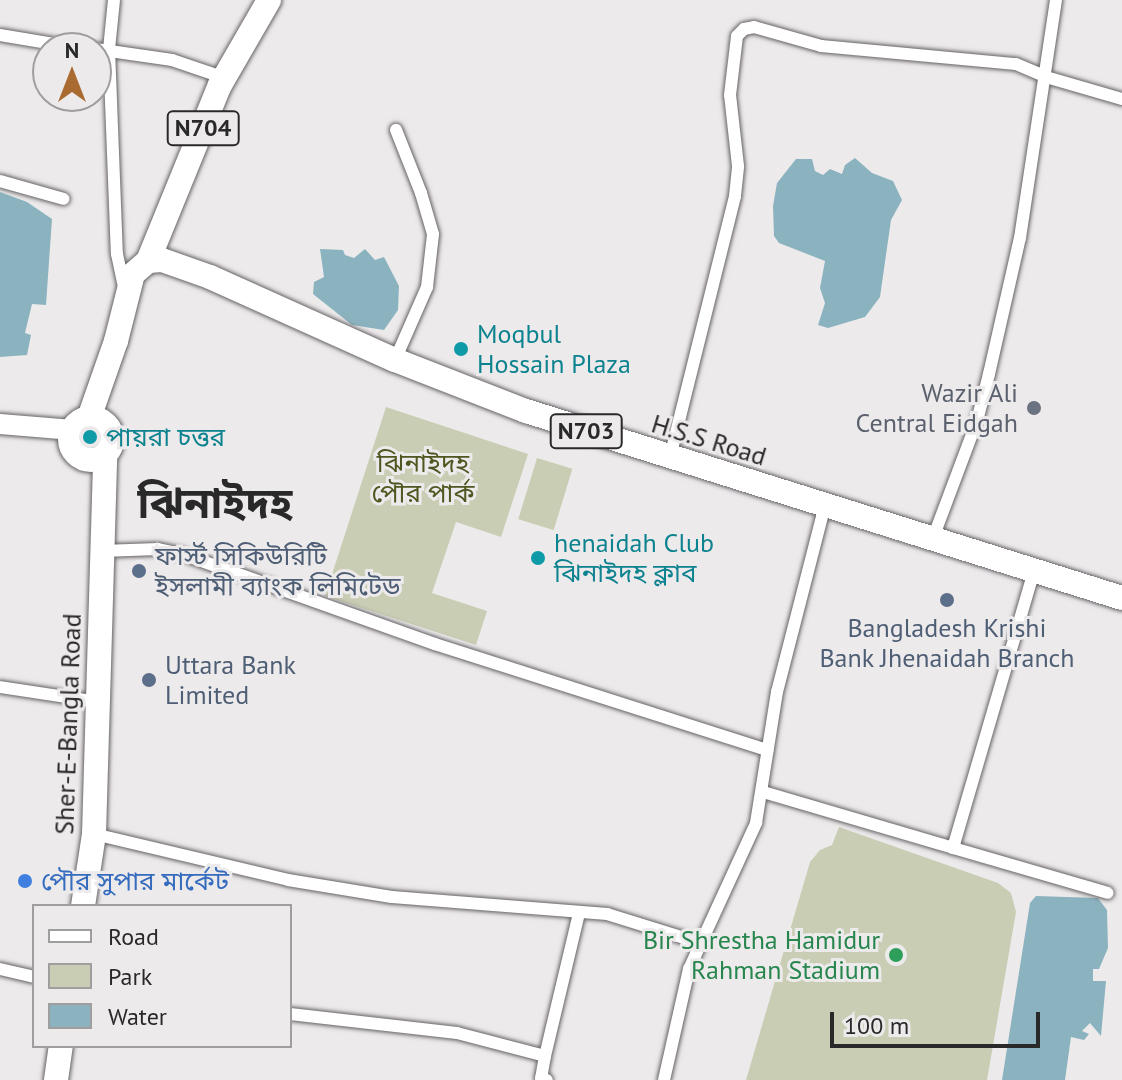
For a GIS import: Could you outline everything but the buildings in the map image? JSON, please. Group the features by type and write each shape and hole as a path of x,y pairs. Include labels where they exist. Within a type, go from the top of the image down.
{"highway":[{"name":"N704","path":"148,261 225,78 269,0"},
{"path":"88,438 133,274 148,261"},
{"name":"H.S.S Road","path":"148,261 176,263 395,360 526,411 1122,598"},
{"name":"Sher-E-Bangla Road","path":"83,904 94,834 102,548 88,438"},
{"path":"56,1080 61,1048"}],"main road":[{"path":"0,424 88,438"},
{"path":"0,435 88,438"}],"street":[{"path":"106,32 114,0"},
{"path":"933,538 977,421 986,388 1020,238 1056,0"},
{"path":"670,457 735,196 738,166 730,95 737,36 744,29 754,27 821,46 1016,64 1046,77 1122,99"},
{"path":"0,35 32,40"},
{"path":"112,51 172,60 225,78"},
{"path":"107,112 117,254 126,299"},
{"path":"395,360 427,287 433,234 421,193 396,130"},
{"path":"0,181 64,199"},
{"path":"664,1080 678,1011 700,943 746,848 763,792 777,692 825,505"},
{"path":"102,548 158,549 182,554 435,644 768,750"},
{"path":"953,848 1034,571"},
{"path":"0,687 99,702"},
{"path":"763,792 1108,893"},
{"path":"94,834 288,880 444,903 625,918 700,943"},
{"path":"543,1079 545,1056 579,913"},
{"path":"0,969 32,977"},
{"path":"292,1014 457,1033 545,1056"}],"green space":[{"name":"ঝিনাইদহ পৌর পার্ক","path":"386,407 528,454 501,537 456,522 432,593 487,611 476,645 325,596"},
{"path":"537,458 572,469 554,530 518,519"},
{"name":"Bir Shrestha Hamidur Rahman Stadium","path":"839,827 998,883 1011,893 1016,912 987,1080 746,1080 810,862 820,850 832,845"}],"water":[{"path":"855,158 872,173 893,181 902,200 891,220 880,297 865,317 828,328 818,325 825,303 820,288 825,261 779,243 774,236 773,206 777,183 796,159 812,159 815,171 823,175 830,169 842,174 845,165"},
{"path":"0,192 27,202 52,219 46,305 32,304 25,333 31,335 27,355 0,357"},
{"path":"320,249 343,250 345,255 354,258 365,249 375,260 384,257 399,286 398,310 384,330 352,325 313,294 314,282 324,277"},
{"path":"1036,896 1098,898 1107,910 1108,948 1099,969 1093,969 1093,981 1106,981 1101,1036 1090,1023 1082,1031 1089,1034 1084,1040 1071,1037 1065,1080 1002,1080 1030,903"}],"place":[{"name":"Moqbul Hossain Plaza","path":"461,349"},
{"name":"Wazir Ali Central Eidgah","path":"1034,408"},
{"name":"পায়রা চত্তর","path":"90,437"},
{"name":"henaidah Club ঝিনাইদহ ক্লাব","path":"538,558"},
{"name":"ফার্স্ট সিকিউরিটি ইসলামী ব্যাংক লিমিটেড","path":"139,571"},
{"name":"Bangladesh Krishi Bank Jhenaidah Branch","path":"947,600"},
{"name":"Uttara Bank Limited","path":"149,680"},
{"name":"পৌর সুপার মার্কেট","path":"25,881"},
{"name":"Bir Shrestha Hamidur Rahman Stadium","path":"896,955"}],"district":[{"name":"ঝিনাইদহ","path":"215,503"}]}
